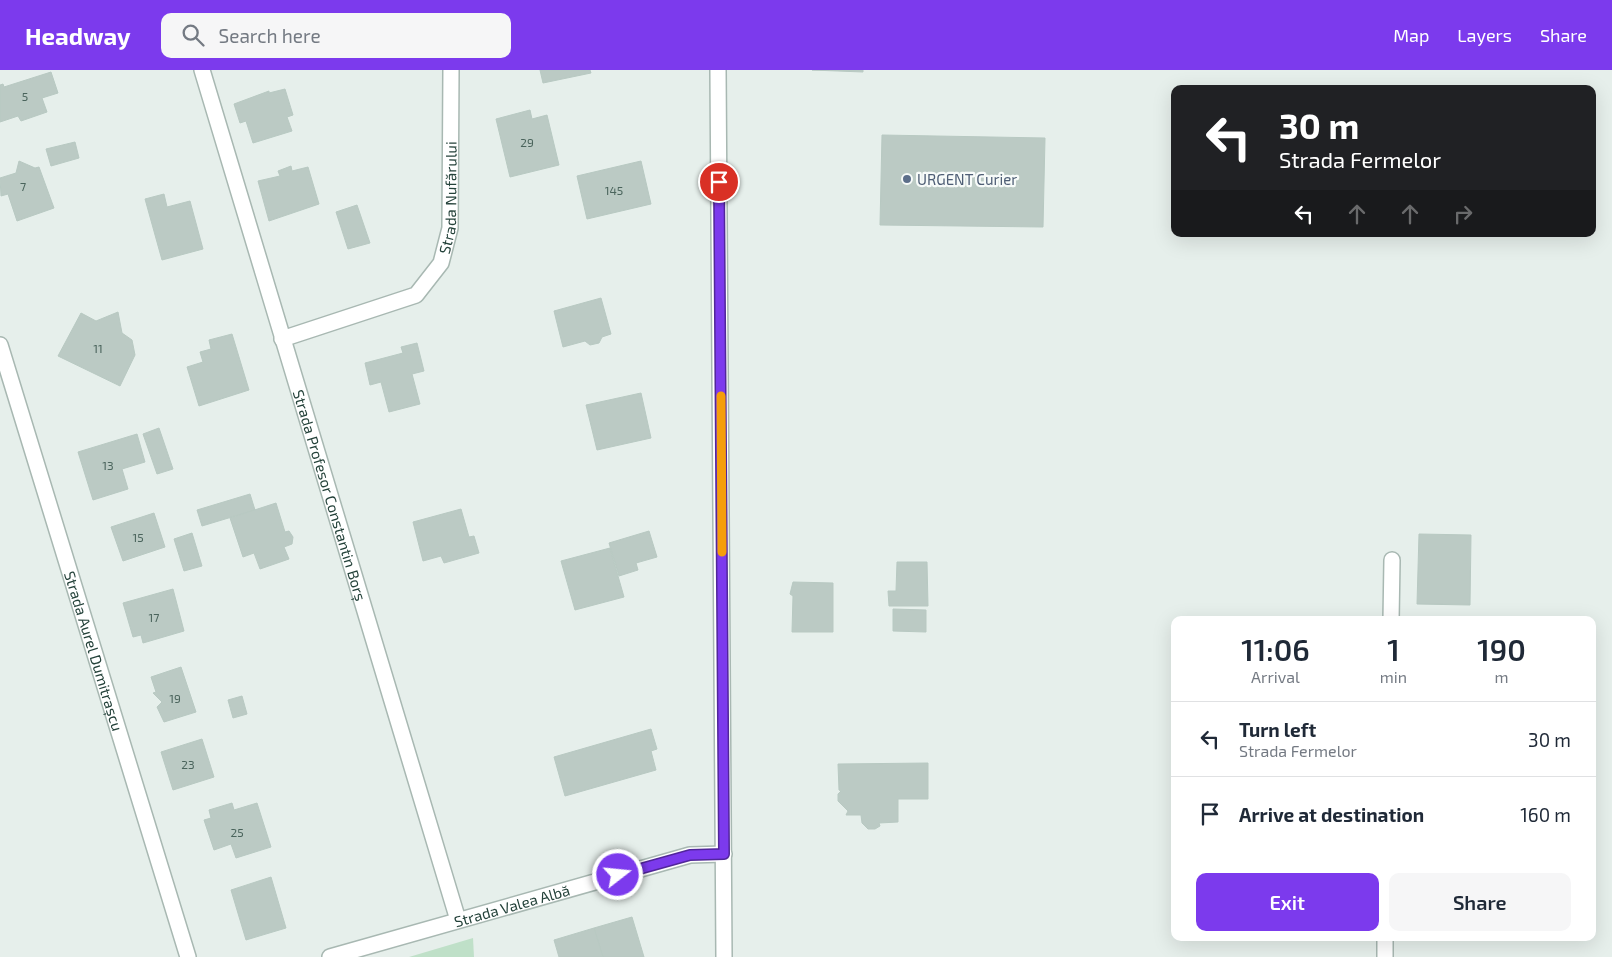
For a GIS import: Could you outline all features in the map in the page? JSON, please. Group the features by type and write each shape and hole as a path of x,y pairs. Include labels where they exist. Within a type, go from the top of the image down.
{"street":[{"name":"Strada Profesor Constantin Borș","path":"202,70 458,920"},
{"name":"Strada Nufărului","path":"282,339 416,295 441,263 450,228 452,70"},
{"path":"718,70 724,957"},
{"name":"Strada Aurel Dumitrașcu","path":"0,345 188,957"},
{"path":"1391,616 1392,560"},
{"name":"Strada Valea Albă","path":"330,957 690,855 724,854"},
{"path":"1385,941 1385,957"}],"green space":[{"path":"473,938 474,957 409,957"}],"building":[{"path":"540,70 590,70 591,73 543,83"},
{"path":"812,70 863,70 863,72"},
{"path":"51,72 58,93 42,98 47,112 21,121 18,116 0,122 0,85 3,84 4,87"},
{"path":"285,89 293,115 287,117 292,131 253,143 246,121 240,123 234,104 269,91 269,93"},
{"path":"530,110 532,119 547,115 559,165 510,177 496,119"},
{"path":"882,135 1045,138 1043,227 880,225"},
{"path":"75,142 79,158 51,166 46,149"},
{"path":"19,161 35,168 39,167 54,208 17,221 8,194 1,196 0,178 16,173"},
{"path":"641,161 651,204 587,219 577,176"},
{"path":"291,166 292,171 308,167 319,204 269,221 258,181 280,176 278,171"},
{"path":"164,194 167,207 190,201 203,249 162,260 145,199"},
{"path":"357,205 370,243 348,249 336,212"},
{"path":"601,298 611,334 602,337 599,343 590,345 585,341 563,347 554,311"},
{"path":"118,312 122,333 132,340 135,355 120,386 58,356 81,313 96,321"},
{"path":"232,334 249,390 199,406 187,367 203,362 200,352 211,349 209,340"},
{"path":"417,343 424,371 412,374 420,404 389,412 381,382 370,385 365,363 403,353 401,347"},
{"path":"641,393 651,438 597,450 586,405"},
{"path":"159,428 173,469 157,474 143,434"},
{"path":"137,434 145,462 122,469 128,489 93,500 78,452"},
{"path":"250,494 255,510 202,526 197,510"},
{"path":"276,503 285,532 289,531 293,537 292,544 284,547 289,559 260,569 254,553 243,557 230,518"},
{"path":"461,509 469,537 474,536 479,553 444,563 441,556 423,561 413,522"},
{"path":"154,513 165,547 123,561 111,527"},
{"path":"649,531 657,557 636,563 638,570 619,576 609,543"},
{"path":"192,533 202,566 184,571 174,539"},
{"path":"1419,534 1471,535 1470,605 1417,604"},
{"path":"610,548 624,597 575,610 561,561"},
{"path":"897,562 927,562 928,606 889,606 888,591 896,591"},
{"path":"793,582 833,583 833,632 792,632 793,596 790,594"},
{"path":"173,589 184,631 143,643 141,635 133,637 123,603"},
{"path":"893,609 926,610 926,632 893,631"},
{"path":"181,667 196,712 164,722 157,707 162,702 153,693 156,692 151,677"},
{"path":"242,696 247,714 233,718 228,700"},
{"path":"651,729 657,749 651,751 656,770 565,796 554,757"},
{"path":"202,739 214,777 173,790 161,752"},
{"path":"928,763 928,799 898,799 898,822 879,823 880,826 875,829 868,829 862,823 861,815 846,815 848,811 838,801 838,794 841,791 839,790 838,764"},
{"path":"232,803 234,810 257,803 271,847 236,858 231,844 214,850 204,820 211,818 209,810"},
{"path":"271,877 286,928 246,940 231,890"},
{"path":"632,917 644,957 603,957 594,928"},
{"path":"594,928 603,957 559,957 554,940"}],"slow traffic":[{"path":"721,396 722,552"}],"place":[{"name":"URGENT Curier","path":"907,179"}],"route":[{"path":"618,875 690,855 724,854 719,182"}]}
